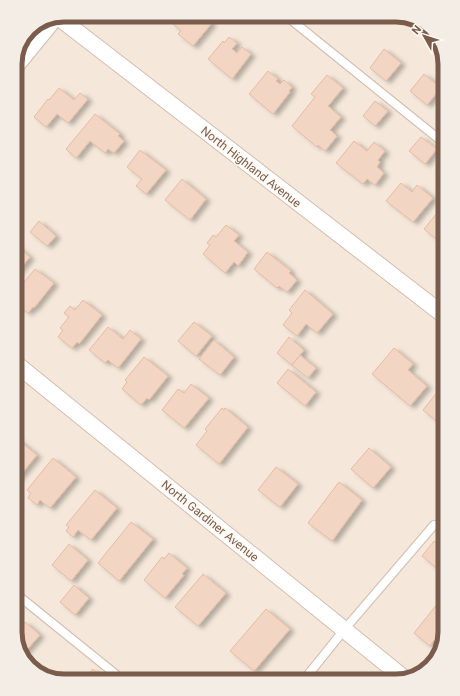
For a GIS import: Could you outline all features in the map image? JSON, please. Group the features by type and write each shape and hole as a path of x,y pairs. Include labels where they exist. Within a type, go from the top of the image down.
{"street":[{"name":"North Highland Avenue","path":"62,22 438,311"},
{"path":"22,58 52,24"},
{"name":"North Gardiner Avenue","path":"22,369 399,674"}],"lane":[{"path":"294,22 438,138"},
{"path":"309,674 344,630 434,525"},
{"path":"22,599 115,674"}],"shaded area":[{"path":"399,22 410,24 422,31 426,34 435,48 438,58 438,638 435,648 426,662 412,671 402,674 61,674 53,673 38,665 34,662 25,648 22,638 22,61 26,45 36,32 55,23"}],"building":[{"path":"175,22 212,23 193,46 178,34 181,31 173,24"},
{"path":"229,37 237,43 232,49 237,53 242,47 251,54 232,79 208,59 223,41 224,43"},
{"path":"384,49 401,63 386,81 370,68"},
{"path":"268,71 278,79 276,81 280,84 284,80 292,87 289,91 290,92 273,114 249,94"},
{"path":"424,74 438,86 438,92 427,105 410,91"},
{"path":"327,75 343,88 328,106 341,117 330,130 337,136 325,151 318,145 317,147 292,126 315,97 311,94"},
{"path":"59,88 74,100 80,93 88,99 68,123 57,114 46,127 34,117"},
{"path":"375,101 388,111 375,126 363,116"},
{"path":"95,114 120,134 118,136 124,141 114,153 108,149 105,153 90,141 76,158 66,149"},
{"path":"421,137 437,149 425,164 409,151"},
{"path":"354,141 367,151 374,142 385,151 378,160 380,162 377,167 384,173 375,185 367,179 363,184 336,163"},
{"path":"140,150 166,170 146,194 136,186 142,179 127,167"},
{"path":"182,179 206,199 190,220 165,200"},
{"path":"401,183 412,192 417,185 433,198 413,222 386,201"},
{"path":"438,212 438,240 424,229"},
{"path":"39,221 56,236 47,246 30,232"},
{"path":"226,225 239,235 234,241 248,252 238,266 234,262 225,273 203,254 210,245 207,243 213,235 216,237"},
{"path":"22,251 30,257 22,267"},
{"path":"267,252 291,271 289,273 297,280 287,292 279,286 277,288 254,269"},
{"path":"35,269 54,283 34,308 33,307 28,313 22,308 22,285"},
{"path":"305,290 333,314 317,333 306,324 297,336 283,325 292,313 289,310"},
{"path":"83,300 102,315 79,344 77,342 72,348 58,337 63,330 60,328 69,317 64,313 70,306 75,310"},
{"path":"194,322 212,336 196,356 178,341"},
{"path":"108,327 123,339 130,330 141,339 118,368 108,360 105,363 89,350"},
{"path":"289,337 304,350 292,365 277,353"},
{"path":"214,340 234,357 220,375 199,359"},
{"path":"394,348 413,364 408,370 427,386 410,406 372,374"},
{"path":"300,355 316,368 308,378 292,365"},
{"path":"144,357 168,376 149,400 147,398 141,405 122,389 127,382 125,380"},
{"path":"288,369 316,392 305,406 277,383"},
{"path":"191,384 209,398 184,428 162,410 178,389 184,393"},
{"path":"438,391 438,422 423,410"},
{"path":"222,408 224,410 225,408 248,427 219,464 196,445 207,431 205,429"},
{"path":"22,443 37,455 22,473"},
{"path":"369,448 391,467 373,488 351,469"},
{"path":"53,458 76,477 50,508 40,500 37,505 28,498 31,493 27,490"},
{"path":"276,467 298,484 280,507 258,490"},
{"path":"339,482 362,500 332,541 308,523"},
{"path":"95,490 117,508 91,540 78,530 73,537 66,531 69,527 66,525"},
{"path":"131,522 153,539 119,581 98,563"},
{"path":"434,541 438,544 438,569 422,556"},
{"path":"69,544 88,560 71,581 52,565"},
{"path":"169,553 187,568 182,574 184,575 165,598 144,580 162,557 164,559"},
{"path":"203,574 226,593 198,626 175,607"},
{"path":"74,585 89,598 75,615 60,602"},
{"path":"438,603 437,643 434,640 430,646 414,633"},
{"path":"266,609 290,629 254,671 230,651"},
{"path":"25,622 40,635 26,650 22,638 22,625"},
{"path":"93,669 98,674 88,674"}]}
